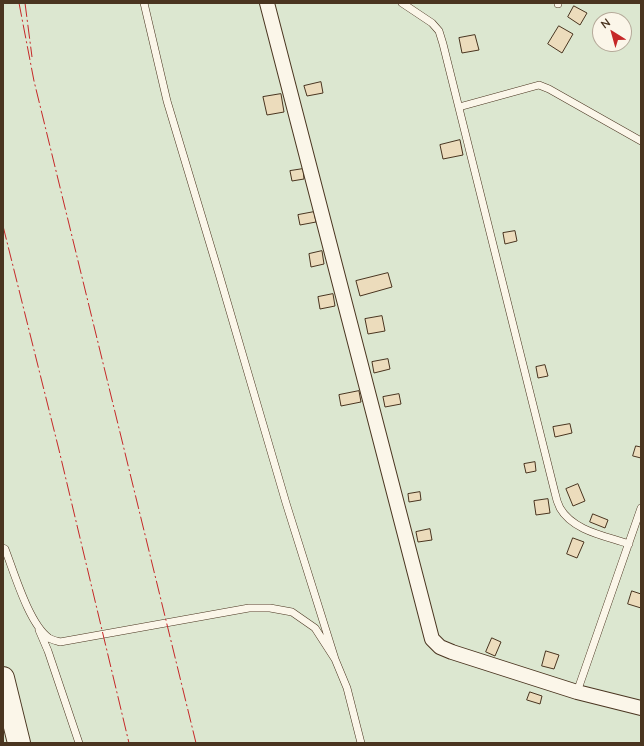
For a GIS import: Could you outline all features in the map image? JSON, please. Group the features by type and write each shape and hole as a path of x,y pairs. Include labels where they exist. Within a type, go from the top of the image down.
{"main road":[{"path":"3,678 19,743"}],"street":[{"path":"267,3 432,639 440,647 452,652 577,692 641,708"}],"lane":[{"path":"144,3 167,102 286,503 335,659 347,688 361,743"},
{"path":"402,3 432,23 439,31 560,508 569,520 579,527 629,544"},
{"path":"459,107 539,85 549,89 641,141"},
{"path":"577,692 641,508"},
{"path":"3,548 5,549 30,612 48,651 79,743"},
{"path":"37,625 49,639 60,642 249,608 270,608 292,612 315,628 335,659"}],"green space":[{"path":"3,3 641,3 641,743 3,743"}],"building":[{"path":"574,6 587,13 580,25 568,17"},
{"path":"559,26 573,34 562,53 548,44"},
{"path":"475,35 479,50 462,53 459,38"},
{"path":"321,82 323,93 307,96 304,86"},
{"path":"281,94 284,112 267,115 263,97"},
{"path":"460,140 463,155 443,159 440,145"},
{"path":"303,169 304,179 292,181 290,171"},
{"path":"314,212 316,222 300,225 298,215"},
{"path":"515,231 517,241 505,244 503,233"},
{"path":"322,251 324,264 311,267 309,254"},
{"path":"388,273 392,287 360,296 356,281"},
{"path":"333,294 335,306 320,309 318,297"},
{"path":"382,316 385,331 368,334 365,319"},
{"path":"388,359 390,369 374,373 372,362"},
{"path":"545,365 548,376 538,378 536,367"},
{"path":"359,391 361,402 341,406 339,395"},
{"path":"399,394 401,404 385,407 383,397"},
{"path":"570,424 572,433 555,437 553,427"},
{"path":"636,446 641,447 641,458 633,456"},
{"path":"535,462 536,471 526,473 524,464"},
{"path":"578,484 585,501 573,506 566,489"},
{"path":"420,492 421,500 409,502 408,494"},
{"path":"548,499 550,513 536,515 534,501"},
{"path":"593,514 608,520 605,528 590,522"},
{"path":"430,529 432,540 418,542 416,532"},
{"path":"573,538 584,542 577,558 567,554"},
{"path":"632,591 641,594 641,608 628,604"},
{"path":"492,638 501,642 495,656 486,652"},
{"path":"546,651 559,655 554,669 542,666"},
{"path":"530,692 542,696 540,704 527,700"}],"power":[{"path":"19,3 34,81 196,743"},
{"path":"25,3 32,57"},
{"path":"3,226 59,450 129,743"}]}
